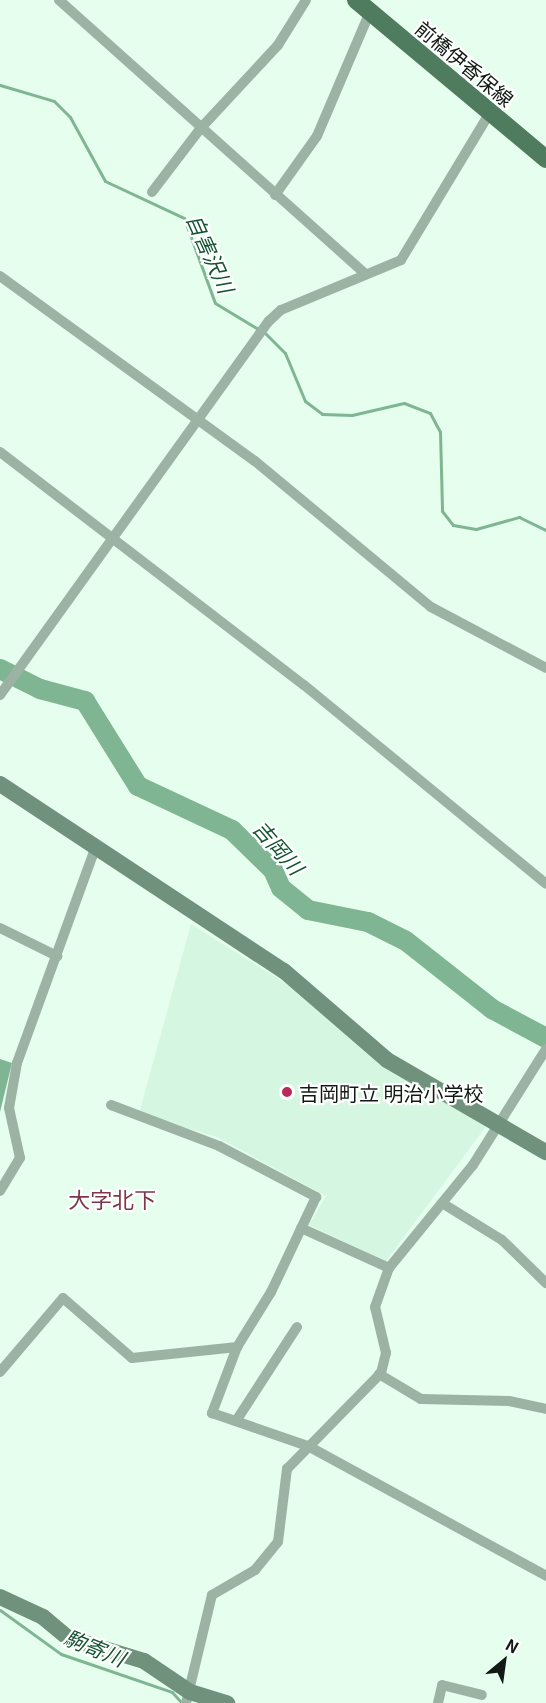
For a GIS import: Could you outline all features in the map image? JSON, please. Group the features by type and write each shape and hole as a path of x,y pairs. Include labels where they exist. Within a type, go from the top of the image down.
{"main road":[{"name":"前橋伊香保線","path":"356,0 489,114 546,159"}],"street":[{"path":"59,0 200,129 366,274"},
{"path":"152,192 200,129 278,45 306,0"},
{"path":"275,195 317,136 370,12"},
{"path":"2,692 257,339 281,310 366,274 406,254 489,114"},
{"path":"0,276 199,419 431,607 546,668"},
{"path":"0,452 113,538 546,884"},
{"path":"0,784 284,971 387,1060 546,1152"},
{"path":"0,1191 20,1158 4,1111 17,1063 96,846"},
{"path":"0,928 57,956"},
{"path":"188,1697 212,1595 255,1570 278,1542 287,1469 380,1374 386,1353 375,1307 389,1268 442,1203 546,1049"},
{"path":"111,1104 219,1146 316,1197 237,1347 212,1413 308,1446 546,1576"},
{"path":"442,1203 502,1240 546,1283"},
{"path":"301,1228 389,1268"},
{"path":"0,1372 63,1298 132,1358 237,1347"},
{"path":"236,1421 297,1327"},
{"path":"380,1374 422,1399 510,1401 546,1409"},
{"path":"0,1597 43,1617 68,1638 144,1661 188,1697 227,1703"},
{"path":"438,1703 442,1685 482,1695"}],"shaded area":[{"name":"吉岡町立 明治小学校","path":"191,924 291,987 487,1125 386,1261 309,1225 326,1196 217,1137 139,1114"},
{"path":"0,1059 12,1063 0,1112"}],"waterway":[{"name":"自害沢川","path":"0,85 54,101 70,117 105,181 184,218 215,303 258,329"},
{"name":"自害沢川","path":"264,332 285,353 305,401 322,414 352,415 404,403 430,413 440,432 442,511 453,525 476,529 519,517 546,530"},
{"name":"吉岡川","path":"0,669 40,689 85,701 138,786 232,830 273,870 281,888 308,910 368,922 406,941 492,1009 546,1038"},
{"name":"駒寄川","path":"0,1610 61,1654 172,1692 182,1703"}],"place":[{"name":"吉岡町立 明治小学校","path":"287,1092"}],"district":[{"name":"大字北下","path":"112,1199"}]}
